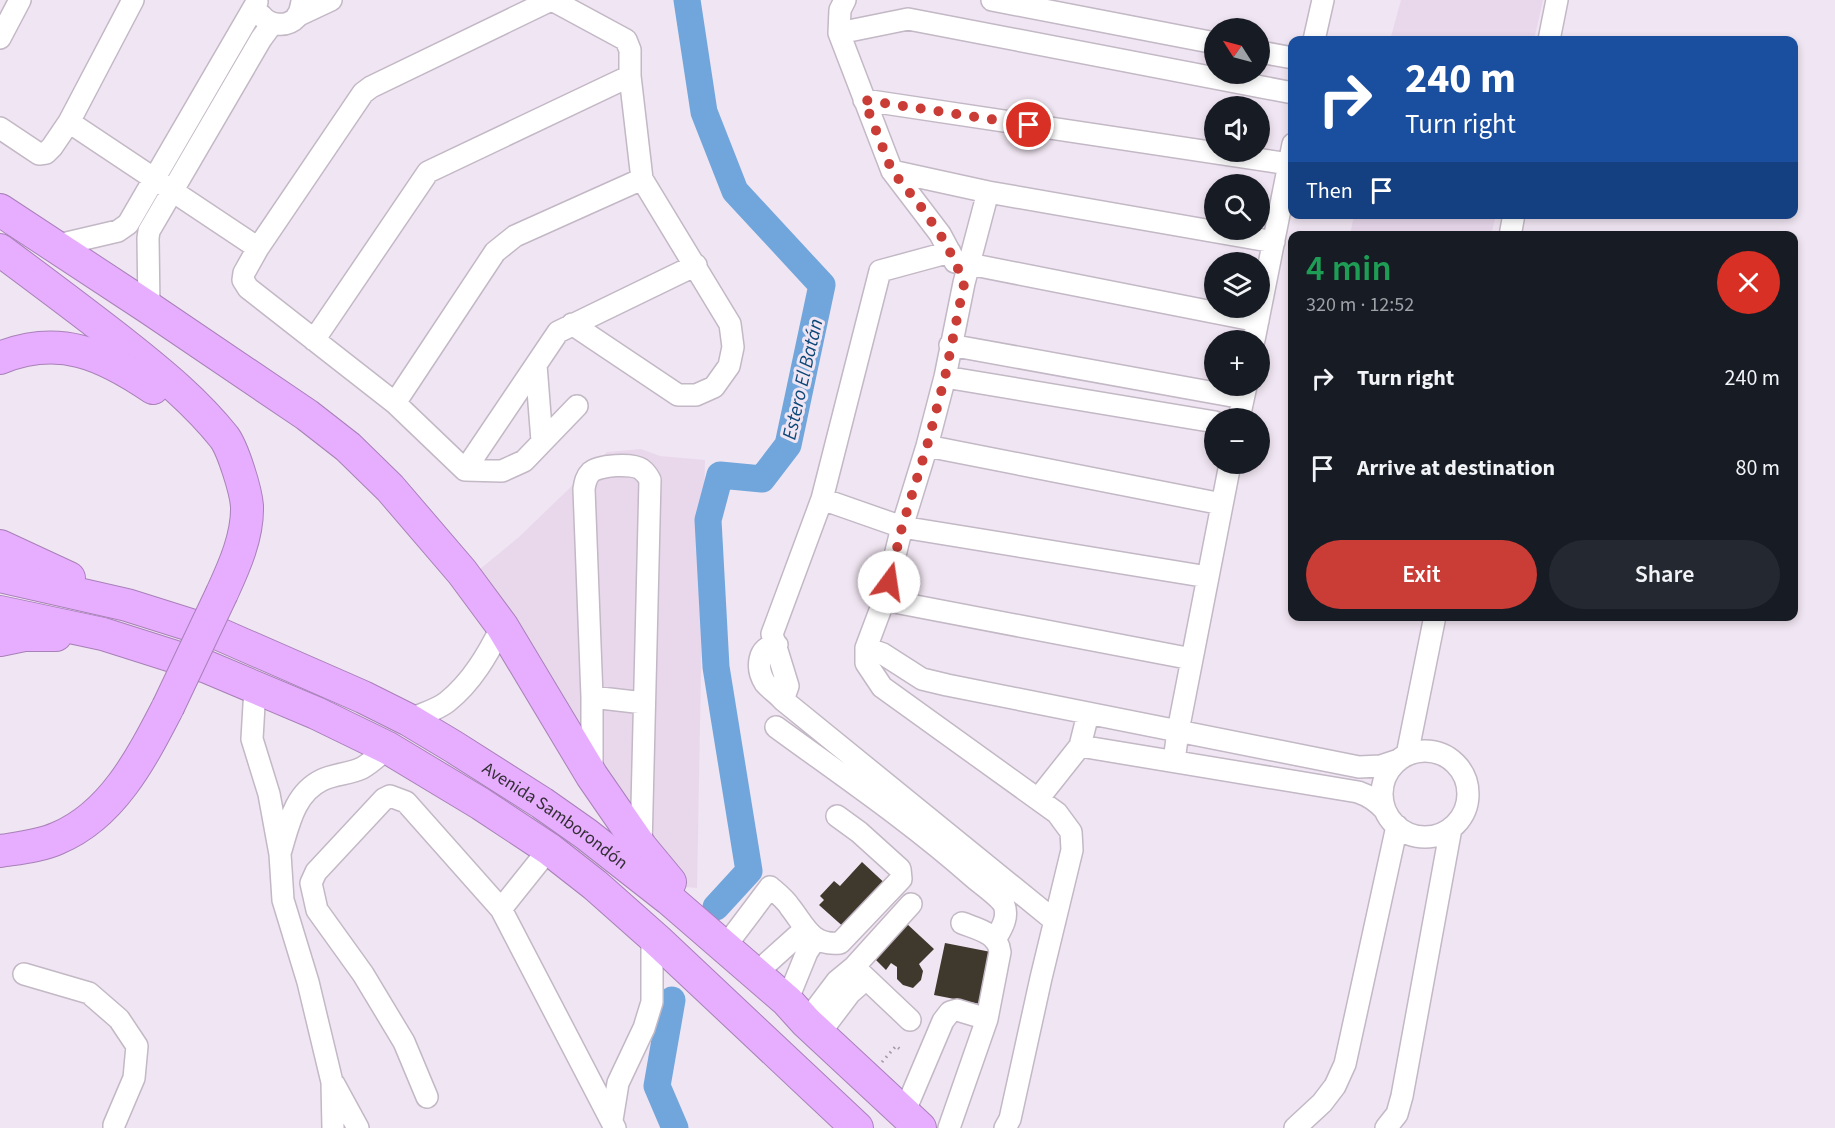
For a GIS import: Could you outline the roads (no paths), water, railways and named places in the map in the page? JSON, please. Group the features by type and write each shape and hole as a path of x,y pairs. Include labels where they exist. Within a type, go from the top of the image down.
{"highway":[{"path":"0,210 270,389 348,447 390,488 462,572 502,626 592,776 641,847 724,948"},
{"path":"0,250 176,385 225,439 243,488 247,507 234,566 218,591 131,774 108,802 84,824 58,839 0,851"},
{"path":"0,267 181,407 213,444 224,463 235,506 232,546 218,591"},
{"path":"0,358 15,352 42,347 86,352 132,374 181,407"},
{"path":"0,546 127,605"},
{"path":"0,576 127,605"},
{"name":"Avenida Samborondón","path":"127,605 219,634 315,675 409,720 534,798 669,899 755,974 912,1121"},
{"path":"0,612 103,634"},
{"path":"0,640 24,635 103,634"},
{"name":"Avenida Samborondón","path":"103,634 207,667 316,713 388,748 481,804 549,849 595,885 857,1128"},
{"path":"0,834 40,828 88,800 117,767 163,704"}],"street":[{"path":"0,38 21,0"},
{"path":"0,128 39,154 46,153 69,122 133,0"},
{"path":"257,1 264,19 272,24 286,24 299,8 331,0"},
{"path":"572,324 678,395 696,395 714,387 729,366 733,347 730,324 642,179 630,76 630,50 626,40 551,0 371,87 363,93 244,273 243,280 248,288 395,403 465,470 502,471 524,461 577,406"},
{"path":"845,0 840,10 839,33 892,171 940,234 966,274 1251,330"},
{"path":"992,0 1204,41"},
{"path":"1315,36 1323,0"},
{"path":"1550,36 1557,0"},
{"path":"54,246 118,231 128,224 257,1"},
{"path":"839,33 908,19 1288,92"},
{"path":"149,308 149,231 272,24"},
{"path":"1270,54 1288,57"},
{"path":"314,340 428,172 630,76"},
{"path":"864,100 1288,154"},
{"path":"69,122 258,249"},
{"path":"1256,330 1288,170"},
{"path":"892,171 988,192 1274,242"},
{"path":"395,403 495,252 515,236 642,179"},
{"path":"988,192 966,274 945,377 902,527 884,600 866,648 866,663 882,687 1057,813 1071,832 1072,850 1010,1119 1005,1128"},
{"path":"950,252 880,271 822,499 772,634 777,645 771,645 762,651 759,660 764,681 783,700 1055,921"},
{"path":"465,470 558,332 696,265"},
{"path":"950,345 1204,386"},
{"path":"536,365 542,441"},
{"path":"945,377 1204,420"},
{"path":"927,446 1222,504"},
{"path":"592,776 592,697 584,489 590,472 597,468 630,465 640,468 650,480 641,847"},
{"path":"1174,761 1228,474"},
{"path":"822,499 902,527 1208,577"},
{"path":"884,600 1192,659"},
{"path":"1295,1128 1335,1086 1345,1064 1391,818 1382,794 1384,782 1388,772 1403,757 1434,621"},
{"path":"409,720 446,703 489,653 502,626"},
{"path":"866,648 883,654 922,679 1088,714 1359,766 1381,766 1425,751 1437,753 1456,764 1462,773 1468,794 1462,816 1450,828 1424,837 1403,831 1369,795 1359,792 1080,746"},
{"path":"255,688 252,739 269,794 280,854 283,900 308,982 332,1082 333,1128"},
{"path":"592,697 644,703"},
{"path":"1038,799 1080,746 1088,714"},
{"path":"776,727 900,817 1003,904 1004,922 995,940"},
{"path":"280,854 291,815 309,788 322,780 361,769 388,748"},
{"path":"427,1097 404,1042 363,974 317,910 311,883 316,872 384,799 390,796 406,802 501,909 613,1124"},
{"path":"724,948 770,887 789,906 810,934 840,943 901,879 900,869 860,832 837,816"},
{"path":"1386,1128 1397,1114 1402,1096 1450,828"},
{"path":"501,909 549,849"},
{"path":"804,1019 850,993 860,973 911,904"},
{"path":"949,1128 987,1019 1000,952 999,946 988,933 962,923"},
{"path":"755,974 810,934"},
{"path":"804,1019 810,934"},
{"path":"613,1124 618,1083 644,1028 652,1002 652,936"},
{"path":"860,973 910,1020"},
{"path":"24,974 89,993 119,1019 137,1046 134,1078 114,1128"},
{"path":"912,1121 943,1021 950,1012 957,1010 987,1019"},
{"path":"332,1082 358,1128"}],"waterway":[{"name":"Estero El Batán","path":"687,0 704,112 735,191 822,285 788,445 762,479 720,475 708,520 716,667 749,871 716,907"},
{"name":"Estero El Batán","path":"672,1000 657,1086 675,1128"}]}
